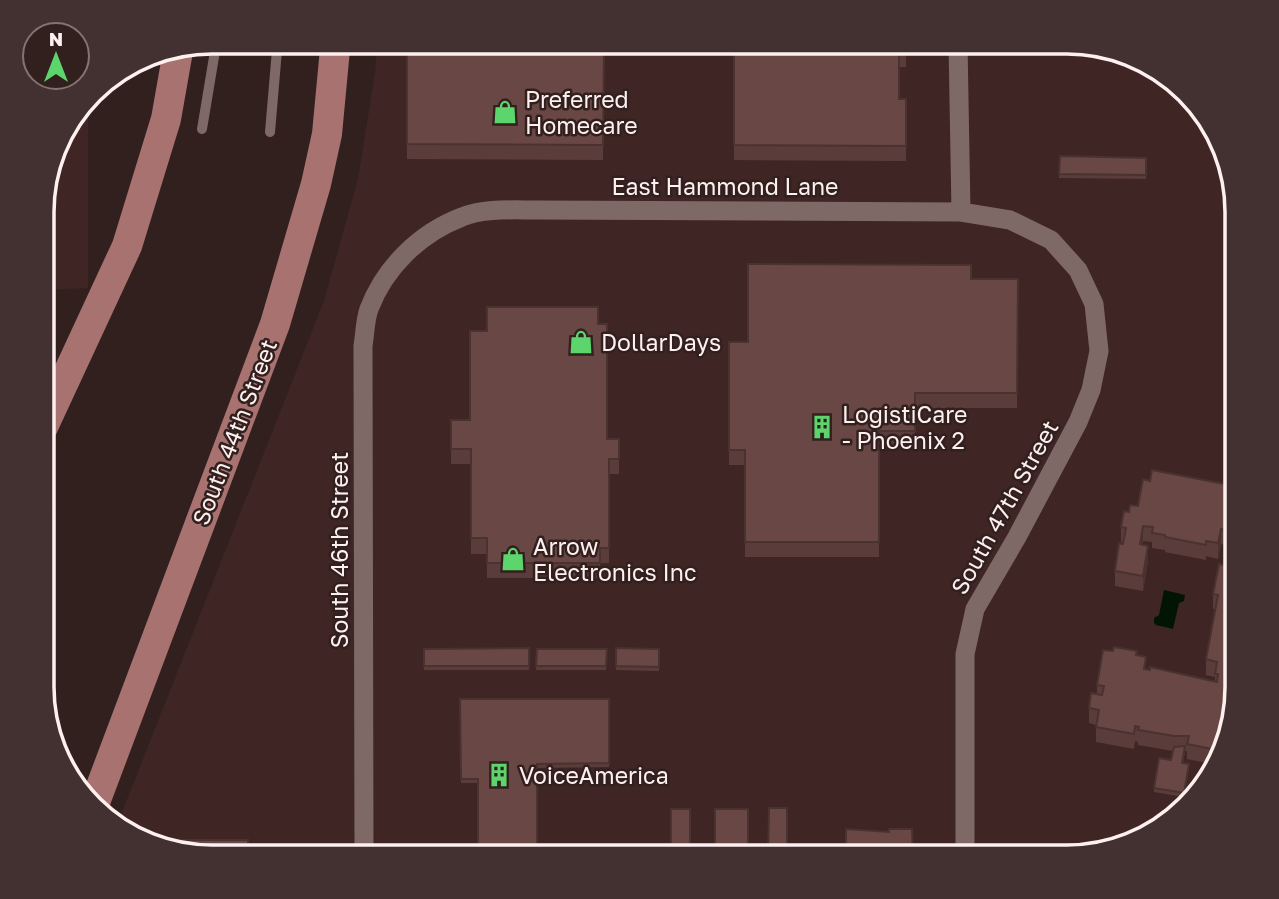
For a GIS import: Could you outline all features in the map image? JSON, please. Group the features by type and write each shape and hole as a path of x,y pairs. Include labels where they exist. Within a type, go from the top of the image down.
{"main road":[{"name":"South 44th Street","path":"98,795 275,324 316,184 327,134 335,54"},
{"path":"54,402 127,246 166,119 176,59"}],"street":[{"path":"958,55 961,212"},
{"name":"East Hammond Lane","path":"404,253 437,230 463,217 483,212 536,210 961,212 1010,219 1051,240"},
{"name":"South 47th Street","path":"965,845 965,654 975,610 1078,422 1091,390 1099,352 1094,304 1078,270 1051,240"},
{"name":"South 46th Street","path":"365,844 363,346 368,310 404,253"}],"lane":[{"path":"202,129 214,54"},
{"path":"270,132 277,54"}],"shaded area":[{"path":"377,54 1077,55 1117,63 1146,75 1163,87 1186,108 1204,133 1219,171 1224,202 1224,697 1222,717 1213,747 1192,783 1163,812 1146,824 1108,839 1067,845 202,844 182,842 152,833 121,815 324,301 358,179"},
{"path":"88,115 88,288 54,290 54,212 57,182 66,152"},
{"path":"1164,590 1185,595 1184,601 1179,603 1173,629 1154,623 1154,618 1159,615"}],"building":[{"name":"Preferred Homecare","path":"407,54 604,54 603,145 407,144"},
{"path":"734,55 899,55 899,99 906,99 906,146 734,145"},
{"path":"1060,156 1146,158 1146,175 1059,174"},
{"name":"LogistiCare - Phoenix 2","path":"748,264 971,265 971,279 1018,279 1017,393 915,393 915,431 879,431 879,542 745,542 745,450 729,450 729,342 748,342"},
{"path":"487,307 598,307 598,324 607,324 607,439 619,439 619,459 609,459 609,548 600,548 600,563 487,563 487,538 471,538 471,449 451,449 451,420 470,420 470,331 487,331"},
{"path":"1152,470 1224,484 1224,530 1221,529 1218,543 1206,541 1206,545 1165,537 1152,533 1153,527 1143,526 1140,544 1148,546 1143,576 1115,571 1119,543 1123,544 1126,528 1121,527 1124,511 1129,512 1130,505 1138,506 1143,479 1150,481"},
{"path":"1219,564 1224,565 1224,697 1222,717 1212,749 1187,744 1189,736 1138,730 1139,727 1135,726 1134,734 1096,727 1099,710 1089,708 1091,693 1102,695 1104,686 1097,685 1103,650 1113,651 1114,647 1137,651 1136,655 1146,657 1144,669 1150,670 1150,667 1217,682 1217,662 1206,659 1218,595 1213,594"},
{"path":"529,648 529,666 424,666 424,649"},
{"path":"616,648 659,649 659,667 616,666"},
{"path":"537,649 607,649 606,666 536,666"},
{"name":"VoiceAmerica","path":"460,699 609,699 609,763 537,764 537,844 478,844 478,779 461,779"},
{"path":"1185,746 1182,763 1189,764 1183,793 1154,788 1159,758 1171,760 1174,747"},
{"path":"769,808 787,808 787,845 768,845"},
{"path":"671,809 690,809 690,845 671,845"},
{"path":"715,809 748,809 748,845 715,845"},
{"path":"846,829 889,832 889,829 912,829 913,845 846,845"},
{"path":"175,840 248,840 248,844 202,844"}],"place":[{"name":"Preferred Homecare","path":"505,112"},
{"name":"DollarDays","path":"581,342"},
{"name":"LogistiCare - Phoenix 2","path":"822,427"},
{"name":"Arrow Electronics Inc","path":"513,559"},
{"name":"VoiceAmerica","path":"499,775"}]}
